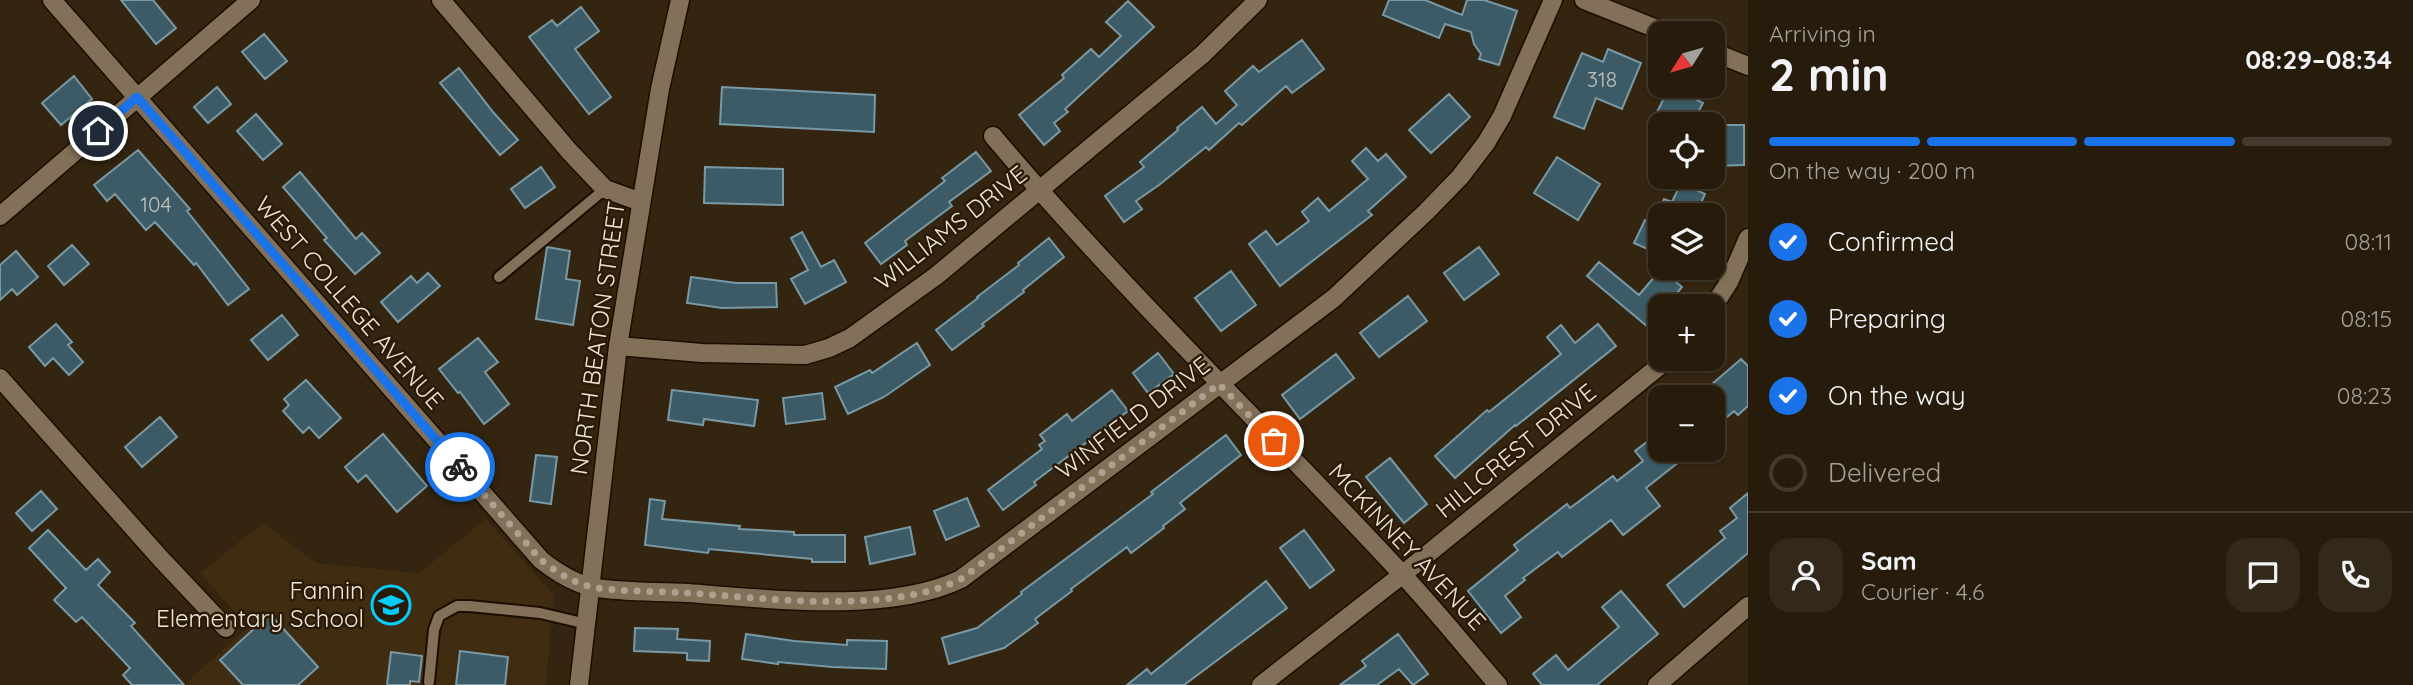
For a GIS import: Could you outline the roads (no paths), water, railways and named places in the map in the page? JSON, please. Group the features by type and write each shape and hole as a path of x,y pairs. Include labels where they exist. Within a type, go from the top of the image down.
{"street":[{"name":"WEST COLLEGE AVENUE","path":"52,0 541,560 556,571 591,587"},
{"path":"0,216 251,0"},
{"path":"441,0 569,151 605,189 641,202"},
{"name":"NORTH BEATON STREET","path":"579,685 618,346 660,89 680,0"},
{"name":"WILLIAMS DRIVE","path":"618,346 702,354 805,355 850,338 936,275 1039,190 1203,54 1258,0"},
{"name":"WINFIELD DRIVE","path":"591,587 810,602 879,599 940,590 961,579 1334,298 1426,212 1460,177 1486,143 1502,116 1553,0"},
{"path":"1584,0 1648,25"},
{"path":"1726,57 1748,66"},
{"name":"MCKINNEY AVENUE","path":"993,136 1144,306 1403,574 1498,685"},
{"path":"1721,294 1748,238"},
{"name":"HILLCREST DRIVE","path":"1261,685 1653,371"},
{"path":"0,378 226,628"},
{"path":"1657,685 1748,606"}],"lane":[{"path":"499,277 605,189"},
{"path":"429,682 434,630 439,616 457,606 540,613 587,624"}],"place":[{"name":"Fannin Elementary School","path":"391,605"}]}
